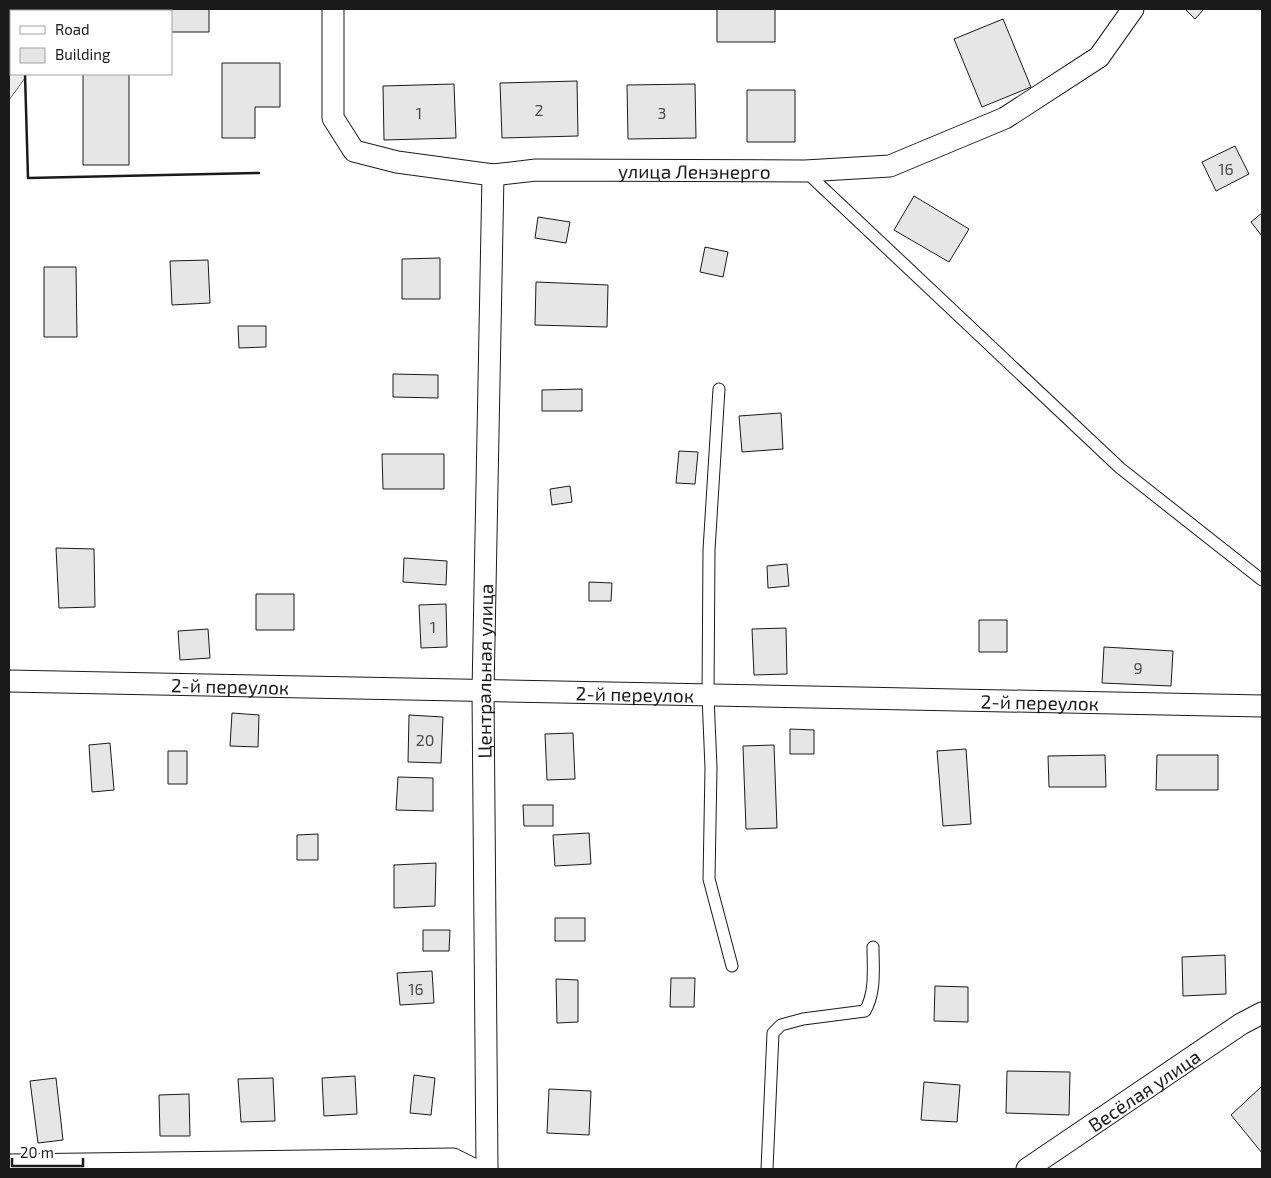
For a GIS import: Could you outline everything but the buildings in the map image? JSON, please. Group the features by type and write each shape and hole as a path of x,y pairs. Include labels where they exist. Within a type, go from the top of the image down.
{"street":[{"name":"улица Ленэнерго","path":"333,9 333,118 354,151 397,162 493,175 536,170 805,171 890,166 1005,118 1099,57 1133,9"},
{"name":"Центральная улица","path":"487,1169 483,692 493,175"},
{"name":"2-й переулок","path":"9,681 483,692 1262,706"},
{"name":"Весёлая улица","path":"1027,1169 1241,1024 1262,1012"},
{"path":"9,1165 453,1159 473,1169"}],"lane":[{"path":"805,171 1120,468 1262,580"},
{"path":"719,389 709,550 710,879 732,966"},
{"path":"767,1169 773,1033 780,1025 803,1019 865,1011 869,1004 873,985 873,947"}],"shaded area":[{"path":"9,9 26,9 10,10 10,75 25,75 25,78 9,100"}],"wall":[{"path":"25,75 28,178 259,173"}]}
